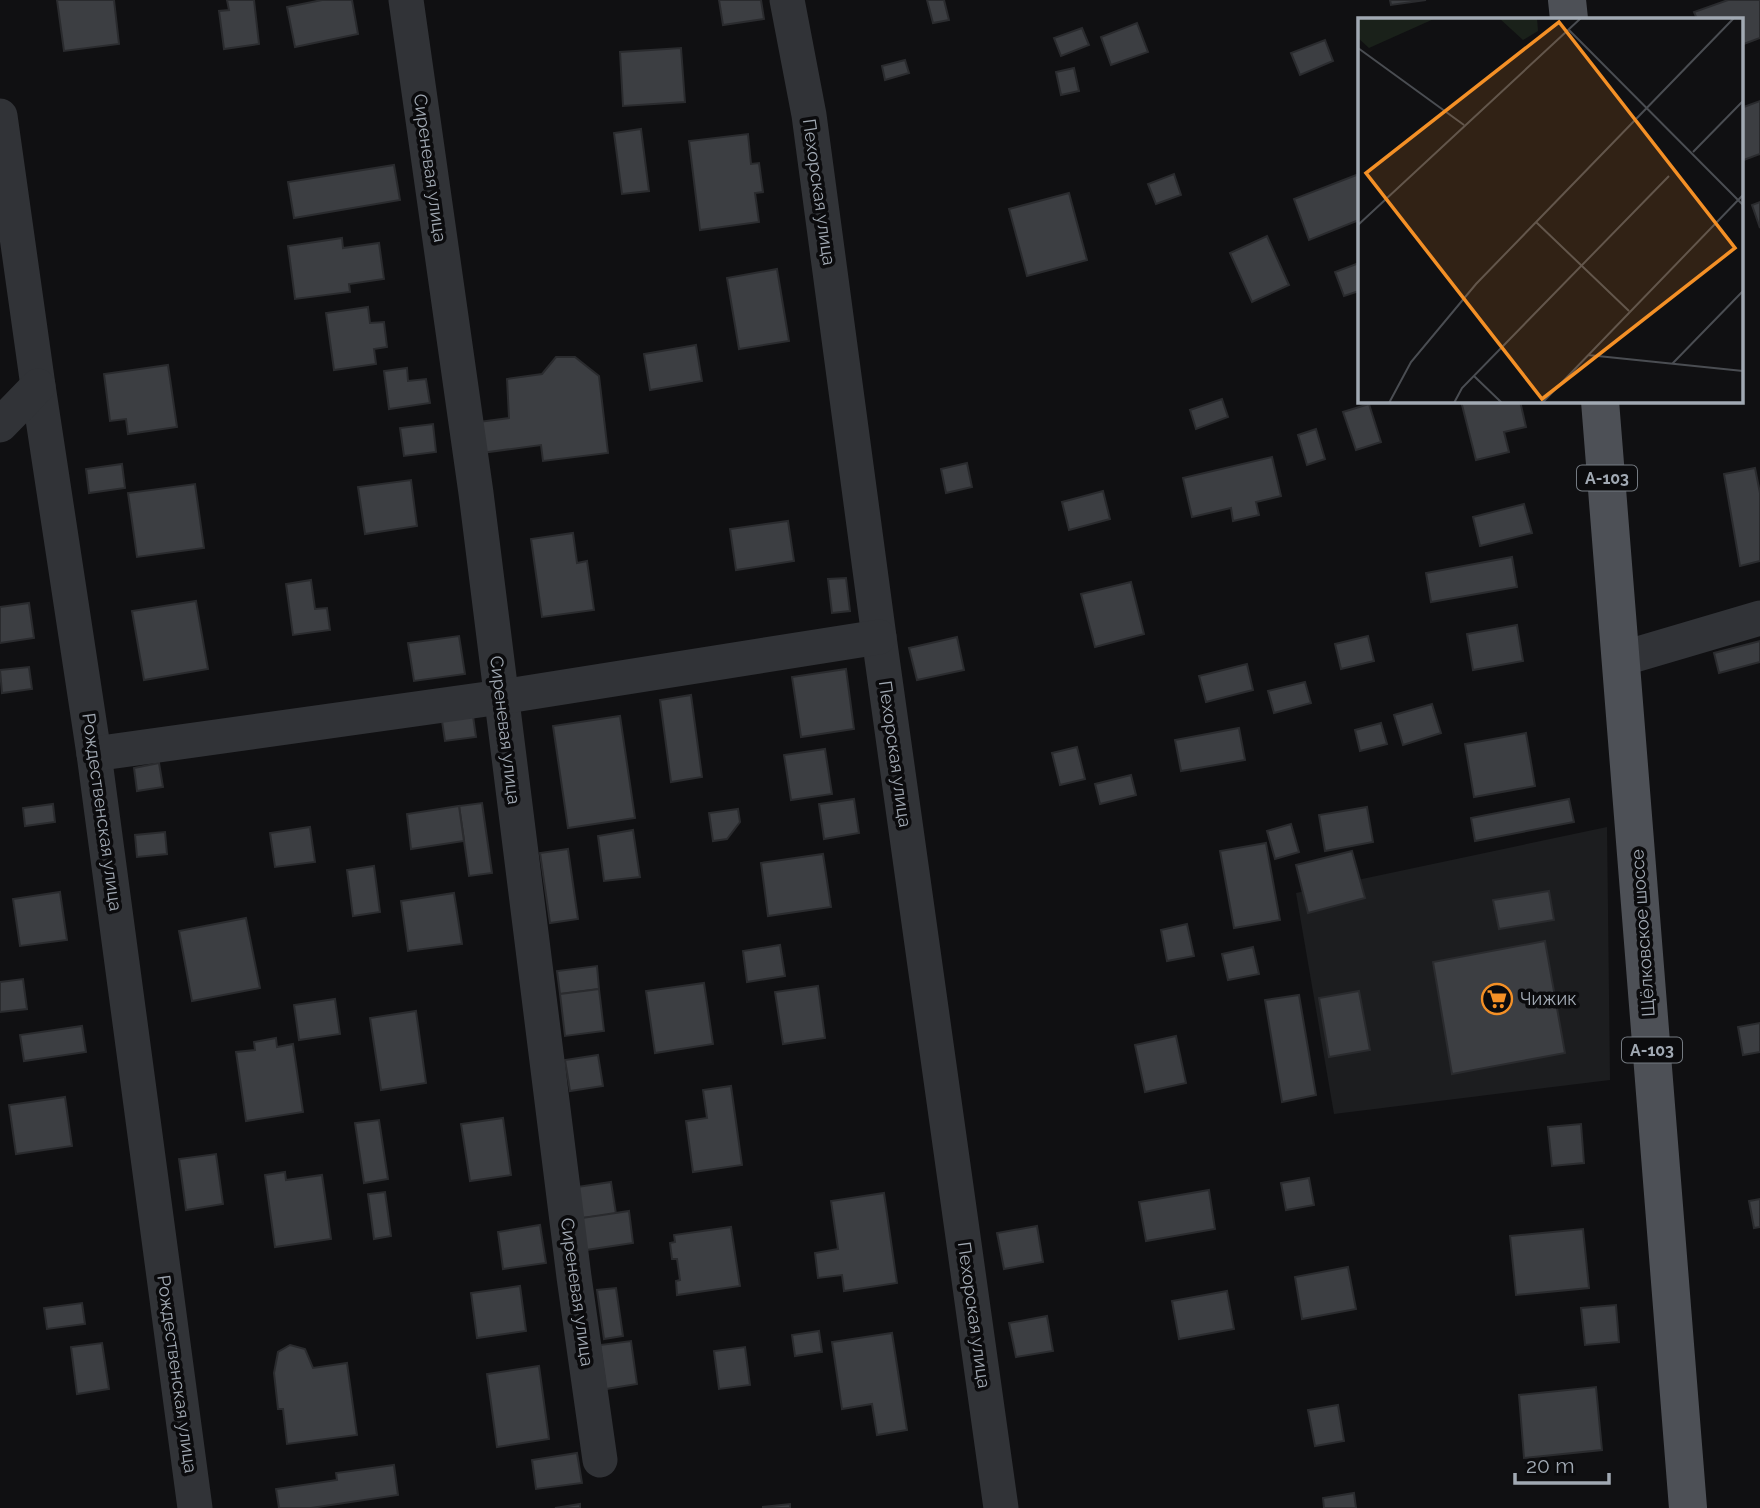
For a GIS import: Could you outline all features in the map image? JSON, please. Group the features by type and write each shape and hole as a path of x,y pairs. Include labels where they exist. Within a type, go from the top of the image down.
{"main road":[{"path":"1567,0 1569,18"},
{"name":"Щёлковское шоссе","path":"1600,402 1688,1508"}],"street":[{"name":"Сиреневая улица","path":"406,0 476,493 574,1277 600,1460"},
{"name":"Пехорская улица","path":"787,0 809,115 1001,1508"},
{"name":"Рождественская улица","path":"0,117 94,754 195,1508"},
{"path":"0,425 38,386"},
{"path":"1621,659 1760,618"},
{"path":"94,754 501,697 879,637"}],"shaded area":[{"path":"1607,827 1610,1080 1334,1114 1296,893"}],"building":[{"path":"57,0 114,0 119,44 64,51"},
{"path":"227,0 254,0 259,44 224,49 219,11 229,10"},
{"path":"322,0 352,0 358,34 295,47 287,7"},
{"path":"719,0 761,0 764,19 723,25"},
{"path":"927,0 944,0 949,20 933,23"},
{"path":"1390,0 1426,0 1391,5"},
{"path":"1728,0 1760,0 1760,38 1742,45 1742,18 1697,18 1694,12"},
{"path":"1137,23 1148,52 1111,65 1101,37"},
{"path":"1082,28 1089,45 1061,56 1054,38"},
{"path":"1325,40 1333,61 1300,75 1291,53"},
{"path":"681,48 685,102 623,106 620,52"},
{"path":"905,60 909,73 885,80 882,66"},
{"path":"1074,68 1079,91 1061,95 1056,72"},
{"path":"1760,101 1760,154 1742,161 1742,108"},
{"path":"641,129 649,191 622,194 614,133"},
{"path":"748,134 751,164 759,163 763,192 755,193 759,222 700,230 689,141"},
{"path":"394,165 400,200 294,218 288,182"},
{"path":"1174,174 1181,195 1156,204 1148,184"},
{"path":"1358,174 1358,220 1309,240 1294,199"},
{"path":"1069,193 1087,260 1027,276 1009,209"},
{"path":"1760,202 1760,228 1752,205"},
{"path":"1267,236 1289,285 1252,302 1230,253"},
{"path":"342,238 343,248 379,243 384,279 349,284 350,292 295,299 288,246"},
{"path":"1358,263 1358,291 1344,296 1335,272"},
{"path":"777,269 789,341 739,349 727,278"},
{"path":"368,307 370,323 384,322 387,347 374,349 376,364 334,370 326,313"},
{"path":"696,345 702,381 650,390 644,354"},
{"path":"556,357 575,357 599,376 608,453 543,461 541,445 481,453 478,422 509,418 507,379 542,374"},
{"path":"168,365 177,427 128,434 126,419 110,421 104,374"},
{"path":"407,368 408,381 426,379 430,403 389,409 384,371"},
{"path":"1222,399 1228,417 1196,429 1190,410"},
{"path":"1461,402 1520,402 1526,427 1504,432 1509,452 1476,460"},
{"path":"1369,404 1381,442 1356,450 1343,412"},
{"path":"433,424 436,452 404,456 400,428"},
{"path":"1316,429 1325,459 1307,465 1298,435"},
{"path":"1272,457 1281,496 1256,502 1259,515 1233,521 1231,508 1192,517 1183,478"},
{"path":"967,463 972,487 946,493 941,469"},
{"path":"122,464 125,488 89,493 86,469"},
{"path":"1755,468 1760,493 1760,561 1740,566 1724,474"},
{"path":"411,480 417,526 365,534 358,487"},
{"path":"195,484 204,548 137,557 128,493"},
{"path":"1103,491 1110,519 1069,530 1062,502"},
{"path":"1524,504 1532,533 1480,546 1473,517"},
{"path":"788,521 794,561 736,570 730,529"},
{"path":"573,533 577,563 587,561 594,610 542,617 531,539"},
{"path":"1512,557 1517,587 1431,602 1426,573"},
{"path":"846,578 850,611 832,613 828,579"},
{"path":"311,580 315,609 327,608 330,630 293,635 286,584"},
{"path":"1131,582 1144,634 1095,647 1081,594"},
{"path":"196,601 208,669 144,680 132,611"},
{"path":"29,603 34,638 0,643 0,607"},
{"path":"1517,625 1523,661 1473,670 1467,634"},
{"path":"459,636 465,674 414,681 408,643"},
{"path":"1368,636 1374,661 1341,669 1335,644"},
{"path":"957,637 964,670 917,680 909,648"},
{"path":"1760,641 1760,662 1719,673 1714,653"},
{"path":"1247,664 1253,690 1206,702 1199,676"},
{"path":"29,667 32,689 2,693 0,670"},
{"path":"846,669 854,729 801,737 792,677"},
{"path":"1305,682 1311,703 1274,713 1268,691"},
{"path":"691,695 702,777 671,782 660,700"},
{"path":"1432,704 1441,733 1403,745 1394,715"},
{"path":"473,716 476,737 445,741 442,721"},
{"path":"620,716 635,818 568,828 553,726"},
{"path":"1381,723 1387,744 1360,751 1355,730"},
{"path":"1239,728 1245,760 1181,771 1175,740"},
{"path":"1526,733 1535,786 1474,797 1465,744"},
{"path":"1077,747 1085,779 1060,785 1052,753"},
{"path":"825,749 832,794 791,800 784,755"},
{"path":"159,763 163,787 137,791 134,768"},
{"path":"1131,775 1136,795 1100,804 1095,784"},
{"path":"854,799 859,833 824,839 819,804"},
{"path":"1569,799 1574,822 1475,841 1471,818"},
{"path":"482,803 492,873 469,876 459,806"},
{"path":"53,804 55,822 25,826 23,808"},
{"path":"459,806 464,841 411,849 407,814"},
{"path":"1367,807 1373,842 1325,851 1319,815"},
{"path":"738,809 740,822 727,839 713,841 709,813"},
{"path":"1291,824 1299,852 1275,859 1267,831"},
{"path":"310,827 315,862 275,867 270,833"},
{"path":"633,830 640,877 604,881 598,836"},
{"path":"165,832 167,854 137,857 135,835"},
{"path":"1266,843 1280,920 1234,928 1220,851"},
{"path":"568,849 578,919 550,923 540,853"},
{"path":"1352,851 1365,898 1308,913 1296,865"},
{"path":"823,854 831,907 768,916 761,863"},
{"path":"374,866 380,912 353,916 347,870"},
{"path":"1549,891 1554,920 1499,929 1493,900"},
{"path":"60,892 67,940 20,946 13,899"},
{"path":"454,893 462,944 408,951 401,901"},
{"path":"246,918 260,988 192,1001 179,931"},
{"path":"1187,924 1194,956 1167,961 1161,930"},
{"path":"1545,941 1565,1053 1452,1074 1433,962"},
{"path":"780,945 785,976 747,982 743,951"},
{"path":"1253,947 1259,974 1228,980 1222,954"},
{"path":"597,966 599,989 560,994 557,971"},
{"path":"23,979 27,1009 0,1012 0,982"},
{"path":"704,983 713,1044 655,1053 646,991"},
{"path":"818,986 825,1038 783,1044 775,992"},
{"path":"599,989 604,1031 565,1036 560,994"},
{"path":"1359,991 1370,1050 1329,1057 1319,998"},
{"path":"1299,995 1316,1095 1282,1102 1265,1000"},
{"path":"335,999 340,1034 299,1040 294,1005"},
{"path":"416,1011 426,1083 381,1090 370,1018"},
{"path":"1760,1023 1760,1052 1743,1055 1738,1027"},
{"path":"82,1026 86,1052 24,1061 20,1035"},
{"path":"1176,1036 1186,1083 1145,1092 1135,1045"},
{"path":"276,1038 277,1047 293,1044 303,1112 246,1121 236,1052 255,1050 254,1042"},
{"path":"598,1055 603,1086 570,1091 565,1060"},
{"path":"731,1086 742,1165 693,1172 686,1121 707,1118 703,1090"},
{"path":"65,1097 72,1146 16,1154 9,1105"},
{"path":"503,1118 511,1175 470,1181 461,1124"},
{"path":"379,1120 388,1179 364,1183 355,1123"},
{"path":"1581,1124 1584,1163 1552,1166 1548,1127"},
{"path":"216,1154 223,1204 186,1210 179,1159"},
{"path":"285,1172 286,1180 322,1175 331,1239 275,1247 265,1175"},
{"path":"1309,1178 1314,1205 1286,1210 1281,1183"},
{"path":"611,1182 616,1214 582,1218 577,1187"},
{"path":"1209,1190 1215,1229 1146,1241 1139,1202"},
{"path":"385,1192 391,1236 374,1239 368,1194"},
{"path":"884,1193 897,1283 844,1291 842,1275 818,1278 815,1253 838,1249 831,1201"},
{"path":"1760,1199 1760,1227 1754,1228 1749,1201"},
{"path":"629,1211 633,1243 586,1250 582,1218"},
{"path":"540,1225 546,1263 503,1269 498,1232"},
{"path":"1037,1226 1043,1262 1004,1269 997,1233"},
{"path":"731,1227 740,1286 677,1295 676,1281 680,1280 677,1259 672,1259 670,1243 675,1242 674,1235"},
{"path":"1583,1229 1589,1288 1516,1295 1510,1236"},
{"path":"1348,1267 1356,1309 1302,1319 1295,1277"},
{"path":"520,1286 526,1331 477,1338 471,1293"},
{"path":"616,1288 623,1336 604,1339 597,1290"},
{"path":"1227,1291 1234,1329 1179,1339 1172,1301"},
{"path":"82,1303 85,1324 47,1329 44,1308"},
{"path":"1616,1305 1619,1342 1585,1345 1581,1308"},
{"path":"1047,1316 1053,1351 1016,1357 1009,1323"},
{"path":"819,1331 822,1352 795,1356 792,1335"},
{"path":"892,1333 907,1430 877,1435 872,1404 842,1409 832,1342"},
{"path":"631,1341 637,1384 606,1389 600,1345"},
{"path":"102,1343 109,1389 77,1394 71,1347"},
{"path":"290,1345 305,1349 313,1368 347,1363 357,1435 287,1444 283,1409 278,1409 274,1373 278,1352"},
{"path":"745,1347 750,1385 719,1389 714,1351"},
{"path":"539,1366 549,1439 497,1447 487,1374"},
{"path":"1596,1387 1602,1450 1524,1458 1519,1395"},
{"path":"1338,1405 1344,1441 1315,1446 1308,1410"},
{"path":"577,1453 582,1483 536,1489 532,1460"},
{"path":"394,1465 398,1495 311,1508 279,1508 276,1489 337,1480 336,1473"},
{"path":"1354,1493 1356,1508 1324,1508 1323,1498"},
{"path":"580,1504 580,1508 555,1508"},
{"path":"790,1504 790,1508 763,1508 763,1507"}],"place":[{"name":"Чижик","path":"1497,999"}]}
